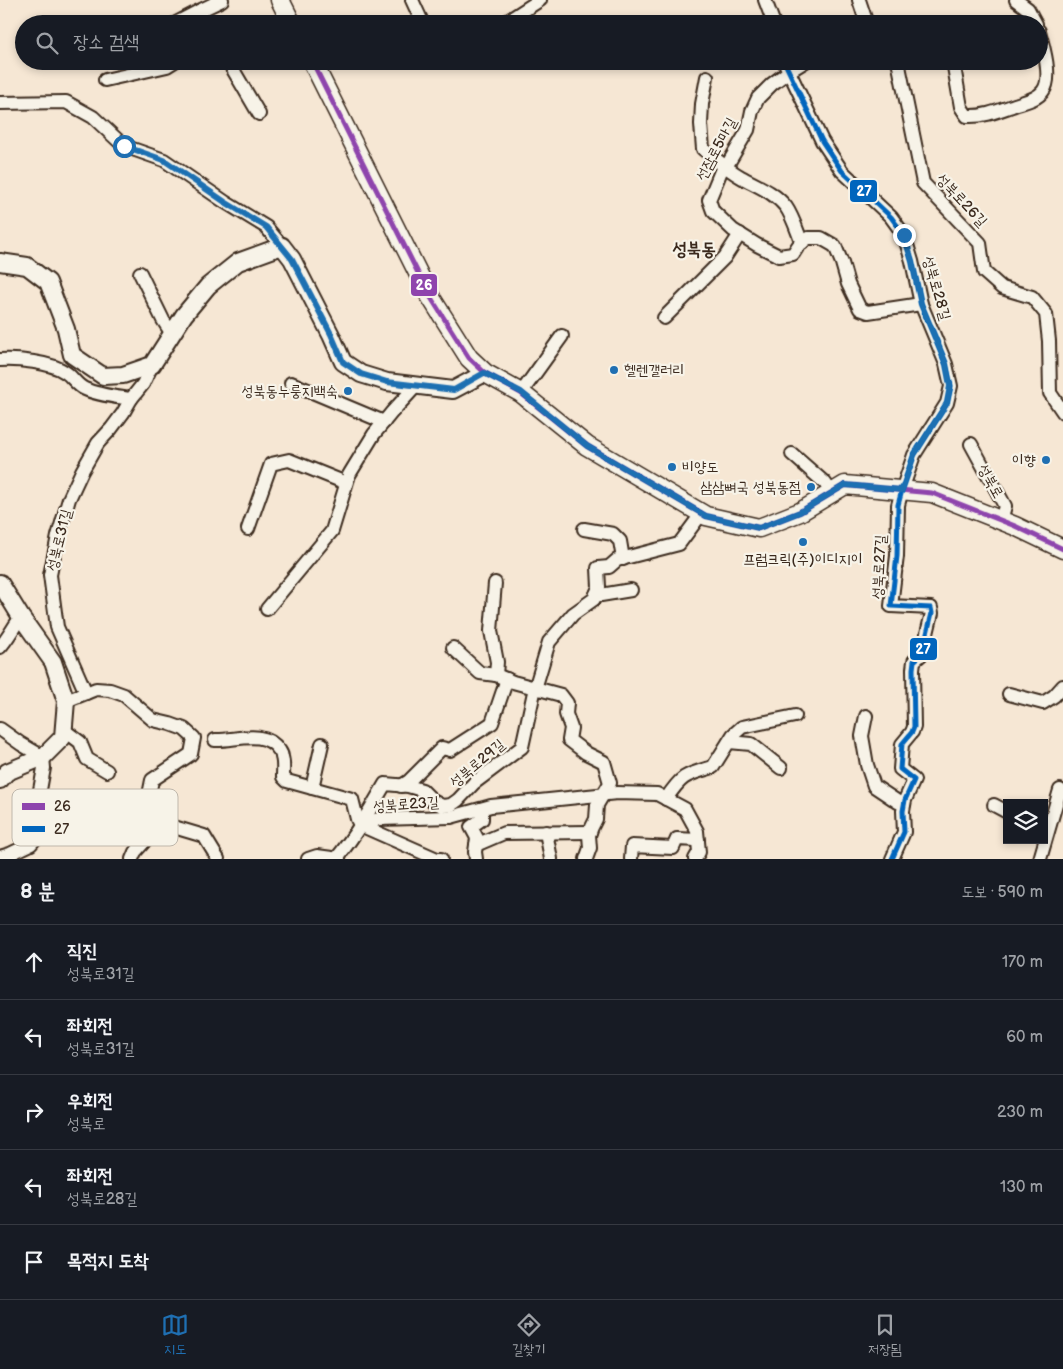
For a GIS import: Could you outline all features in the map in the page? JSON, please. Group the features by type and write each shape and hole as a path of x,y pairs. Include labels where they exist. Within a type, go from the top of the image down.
{"main road":[{"path":"280,0 288,15"},
{"name":"성북로","path":"316,70 428,293 465,353 484,373 521,392 587,446 706,516 759,528 800,512 845,485 932,493 1063,549"}],"street":[{"path":"191,15 222,0"},
{"path":"412,0 419,15"},
{"path":"517,15 540,0"},
{"path":"765,0 771,15"},
{"path":"859,0 864,15"},
{"path":"1016,0 1028,9 1031,15"},
{"path":"199,11 201,15"},
{"path":"105,80 152,70"},
{"path":"233,70 259,114"},
{"name":"선잠로5마길","path":"783,70 758,98 752,111 748,130 729,162 721,171 709,200 713,211 740,234 779,256 793,254 808,238 821,238 835,246 848,284 860,308 868,312 921,304"},
{"name":"성북로28길","path":"788,70 822,141 842,171 891,217 904,235 912,261 921,304 946,364 950,386 947,403 914,455 902,490"},
{"name":"성북로26길","path":"900,70 924,183 980,243 984,272 1002,288 1032,297 1046,314 1050,341 1050,393 1063,412"},
{"path":"955,70 961,107 967,116 977,117 1003,110 1037,97 1044,91 1048,81 1047,70"},
{"path":"707,77 702,104 703,149 725,167 780,200 788,210 802,243"},
{"path":"0,102 66,102 93,117 124,146 164,160 225,202 266,227 292,259 331,334 343,362 361,374 387,382 454,390 484,373"},
{"path":"664,318 725,256 740,234"},
{"name":"성북로31길","path":"86,693 57,627 50,576 69,499 98,443 144,384 152,365 184,315 208,286 238,262 282,246"},
{"path":"0,262 27,266 48,282 66,329 72,355 103,376 123,375 152,365"},
{"path":"140,273 172,334"},
{"path":"521,392 562,336"},
{"path":"0,360 43,364 64,371 84,389 131,399"},
{"path":"290,382 384,422"},
{"path":"267,609 332,531 348,475 374,434 417,385"},
{"name":"성북로","path":"971,444 1005,506 1001,521"},
{"path":"792,454 825,483 832,493"},
{"path":"248,529 271,464 289,460 346,483"},
{"name":"성북로27길","path":"892,859 904,832 904,804 914,780 900,769 902,744 914,727 914,662 922,654 932,613 931,608 891,606 897,556 898,505 902,490"},
{"path":"630,590 601,595 596,594 599,587 598,568 608,567 617,560 680,544 702,513"},
{"path":"584,529 613,534 620,541 623,559"},
{"path":"0,583 21,617 53,662 66,701 63,736 43,757 6,772 0,780"},
{"name":"성북로29길","path":"400,786 409,780 442,748 450,750 492,723 501,677 491,631 495,583"},
{"name":"성북로29길","path":"360,825 385,784 422,790 433,801 442,806 451,805 474,783 522,747 535,688 549,642 573,614 594,599 596,594"},
{"path":"0,647 21,617"},
{"path":"453,648 480,673 501,677 561,695 567,703 566,714 572,728 569,740 586,753 604,762 610,784 598,805 596,819 590,832 590,848 586,859"},
{"path":"1009,694 1043,703 1054,696 1063,686"},
{"path":"66,701 96,690 110,690 124,695 153,720 184,730 194,738 191,754 152,780 150,789"},
{"path":"666,799 677,783 688,774 713,767 733,735 742,727 795,716"},
{"path":"866,716 862,736 866,765 874,786 904,804"},
{"path":"0,729 43,757"},
{"path":"64,730 80,742 87,759 107,771"},
{"path":"215,740 259,737 275,744 282,755 283,777 288,781 352,799 360,825"},
{"path":"729,742 751,744 781,768"},
{"path":"312,788 322,744"},
{"path":"40,789 44,768 43,757"},
{"path":"1048,826 1060,790"},
{"name":"성북로23길","path":"308,859 317,856 337,859 360,825 379,819 451,816 491,806 617,793 657,794 685,809 697,830 699,852"},
{"path":"994,805 1003,810"},
{"path":"473,855 477,838 472,827 482,819 482,809"},
{"name":"성북로23길","path":"360,825 436,859 441,859"},
{"path":"178,828 204,836 218,859"},
{"path":"546,832 551,859"},
{"path":"473,855 504,833 590,832"},
{"name":"성북로23길","path":"631,859 632,846 673,848 677,839 699,852"},
{"path":"1040,859 1043,844"},
{"path":"0,857 27,846"},
{"path":"132,859 140,846"}],"transit line":[{"name":"26","path":"316,70 428,293 469,358 485,373 521,393 587,446 706,516 759,528 800,512 845,485 932,493 1015,526 1063,549"},
{"name":"27","path":"788,70 822,141 842,171 891,217 904,235 912,261 921,304 946,364 951,386 947,403 914,455 898,505 897,556 891,606 931,608 932,613 922,654 914,661 914,727 902,744 900,769 914,780 905,800 903,811 904,832 892,859"}],"place":[{"name":"헬렌갤러리","path":"614,370"},
{"name":"성북동누룽지백숙","path":"348,391"},
{"name":"이향","path":"1046,460"},
{"name":"비양도","path":"672,467"},
{"name":"삼삼뼈국 성북동점","path":"811,487"},
{"name":"프럼크릭(주)이디지이","path":"803,542"}],"district":[{"name":"성북동","path":"694,249"}],"route":[{"path":"124,146 164,160 225,202 266,227 292,259 331,334 343,362 361,374 387,382 454,390 484,373 521,392 587,446 706,516 759,528 800,512 845,485 902,490 914,455 947,403 950,386 946,364 921,304 912,261 904,235"}]}
